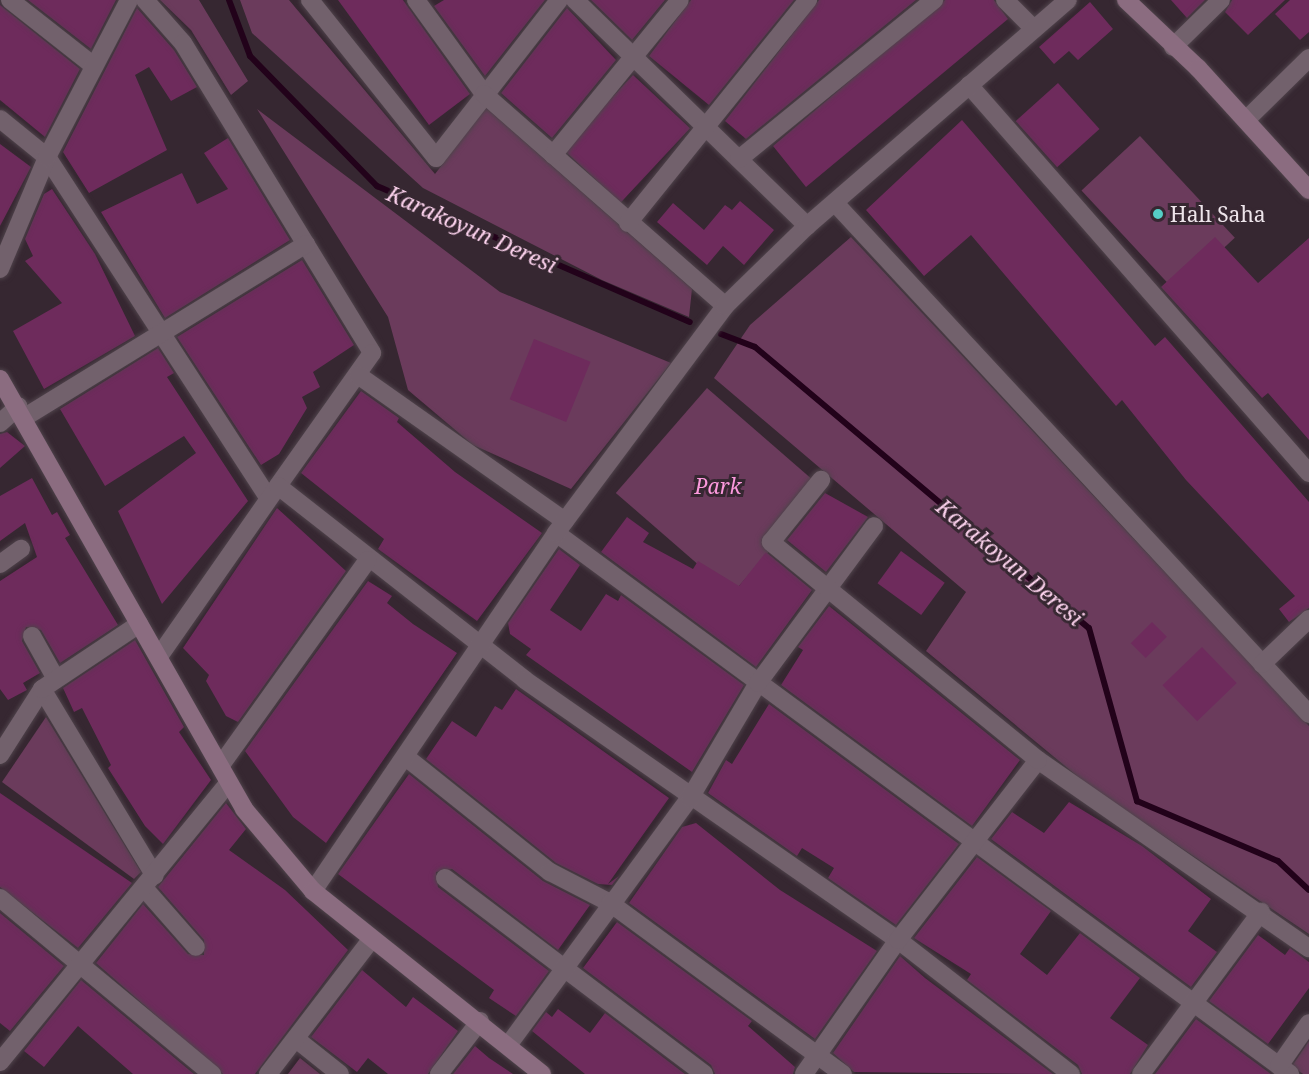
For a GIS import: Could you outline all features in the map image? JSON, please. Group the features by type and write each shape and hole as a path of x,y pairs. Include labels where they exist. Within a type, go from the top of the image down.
{"street":[{"path":"9,0 94,66"},
{"path":"0,269 47,157 129,0"},
{"path":"145,0 183,43 372,353 273,491 160,656"},
{"path":"310,0 436,158 559,0"},
{"path":"575,0 707,124 807,226"},
{"path":"553,155 680,0"},
{"path":"628,223 808,0"},
{"path":"739,159 934,0"},
{"path":"1005,0 1034,29"},
{"path":"313,891 407,758 560,527 725,306 807,226 1068,0"},
{"path":"1126,0 1247,119 1308,187"},
{"path":"1173,47 1221,0"},
{"path":"425,3 484,94 725,306"},
{"path":"1247,119 1309,58"},
{"path":"969,85 1309,473"},
{"path":"0,119 47,157 159,333 273,491 690,798 898,940 1071,1074"},
{"path":"835,203 1309,714"},
{"path":"0,423 159,333 306,244"},
{"path":"358,375 560,527 758,683 1191,1004 1285,1070 1309,1023"},
{"path":"0,379 22,412 139,624 160,656 221,765 228,783 313,891 371,940 509,1044 542,1074"},
{"path":"821,480 771,542 1038,760 1309,948"},
{"path":"509,1044 610,903 690,798 758,683 874,526"},
{"path":"0,564 21,549"},
{"path":"221,765 368,560"},
{"path":"1262,664 1309,619"},
{"path":"0,755 49,684 139,624"},
{"path":"32,636 49,684 150,883 196,947"},
{"path":"407,758 550,872 610,903 843,1074"},
{"path":"804,1074 898,940 1038,760"},
{"path":"12,1074 0,1062 150,883 228,783"},
{"path":"445,878 566,966 704,1074"},
{"path":"0,898 212,1074"},
{"path":"1141,1074 1260,912"},
{"path":"268,1074 371,940"},
{"path":"439,1074 480,1022"},
{"path":"296,1039 340,1074"}],"green space":[{"path":"160,0 199,0 248,81 231,95 191,30"},
{"path":"240,0 289,0 435,174 486,108 692,289 689,317 602,280 423,188 252,33"},
{"path":"257,109 500,292 671,363 571,489 473,445 408,390 388,317"},
{"name":"Halı Saha","path":"1140,136 1235,238 1176,292 1081,191"},
{"path":"851,237 1309,726 1309,934 1088,785 926,651 966,592 714,378 750,325"},
{"name":"Park","path":"707,388 823,489 732,594 616,493"},
{"path":"46,717 141,872 134,879 2,782"},
{"path":"1309,1041 1309,1074 1303,1074 1292,1066"},
{"path":"300,1058 320,1074 288,1074"}],"building":[{"path":"28,0 116,0 91,49"},
{"path":"338,0 403,0 470,94 429,125"},
{"path":"444,0 545,0 485,76 434,6"},
{"path":"591,0 665,0 632,40"},
{"path":"691,0 794,0 709,105 649,56"},
{"path":"819,0 916,0 746,139 725,121"},
{"path":"945,0 994,0 1008,19 806,187 773,146"},
{"path":"1171,0 1205,0 1187,18"},
{"path":"1232,0 1285,0 1248,35 1225,12"},
{"path":"1290,0 1309,0 1309,32 1300,40 1275,14"},
{"path":"1090,2 1113,29 1078,60 1069,51 1054,64 1039,47"},
{"path":"0,5 80,69 45,137 0,100"},
{"path":"137,8 174,50 197,87 171,101 149,67 135,75 167,150 89,193 63,152"},
{"path":"567,8 616,60 552,138 501,93"},
{"path":"633,75 690,128 620,203 563,150"},
{"path":"1058,83 1099,129 1057,167 1016,121"},
{"path":"962,120 1155,346 1165,337 1309,502 1309,608 1289,622 1279,609 1295,596 1186,480 1122,400 1116,406 971,235 924,276 866,210"},
{"path":"228,138 290,240 165,318 101,212 182,173 197,204 228,189 204,153"},
{"path":"0,144 31,167 0,226"},
{"path":"52,189 95,254 135,336 44,389 13,331 62,303 25,261 33,256 25,239 44,194"},
{"path":"740,201 774,230 744,265 723,246 707,265 657,222 673,203 704,230 725,205 732,210"},
{"path":"1215,237 1258,283 1309,238 1309,440 1268,393 1262,398 1161,287"},
{"path":"302,260 354,345 313,372 320,387 302,397 307,408 279,454 261,465 177,337"},
{"path":"534,339 591,362 566,422 510,399"},
{"path":"158,348 174,373 167,377 248,501 162,604 118,511 196,453 184,436 105,486 60,409"},
{"path":"361,391 399,418 397,422 455,472 542,533 477,621 378,549 384,539 301,473"},
{"path":"7,432 25,446 0,468 0,434"},
{"path":"32,478 52,515 57,512 70,535 65,538 118,625 60,663 41,630 26,627 22,641 40,673 23,683 27,690 8,700 0,689 0,581 37,557 25,523 0,541 0,496"},
{"path":"825,493 868,517 826,572 787,540"},
{"path":"277,508 346,571 238,722 226,716 206,681 209,675 183,648"},
{"path":"627,517 649,533 643,542 693,569 698,561 739,586 766,552 812,590 756,667 601,552"},
{"path":"559,549 580,565 550,610 581,631 606,594 618,601 621,595 744,685 692,772 526,655 531,649 510,634 508,623"},
{"path":"901,551 945,583 921,615 877,583"},
{"path":"368,581 392,596 387,603 413,624 457,653 326,843 293,817 245,751"},
{"path":"829,606 1020,760 972,826 781,685 803,650 798,647"},
{"path":"1152,622 1167,637 1146,658 1131,643"},
{"path":"135,640 184,727 179,732 211,780 163,844 145,826 108,768 111,765 82,708 74,712 63,688"},
{"path":"1202,647 1237,683 1197,721 1162,685"},
{"path":"516,689 669,798 608,884 619,876 612,885 598,884 556,863 426,759 452,721 476,737 495,706 502,710"},
{"path":"769,704 959,844 896,925 828,878 834,868 802,848 797,856 708,793 726,760 732,764"},
{"path":"409,774 543,881 590,905 558,950 452,869 436,872 438,887 549,971 516,1016 489,998 494,990 338,874"},
{"path":"0,793 132,883 78,948 0,887"},
{"path":"1069,802 1142,846 1211,899 1188,931 1217,952 1191,987 991,839 1012,812 1044,833"},
{"path":"226,803 246,829 229,850 285,890 348,950 255,1074 223,1074 96,963 143,904 188,954 204,955 204,940 158,887"},
{"path":"696,823 780,890 877,951 815,1039 629,903 682,827"},
{"path":"977,857 1051,911 1020,954 1047,975 1080,933 1140,978 1110,1018 1148,1045 1130,1074 1082,1074 1078,1065 967,980 971,974 914,938"},
{"path":"0,913 64,966 10,1031 0,1023"},
{"path":"617,922 752,1021 748,1026 795,1067 793,1074 715,1074 711,1065 583,968"},
{"path":"1258,935 1285,955 1290,948 1309,962 1309,988 1268,1044 1209,1001"},
{"path":"900,956 925,978 1053,1074 854,1072 833,1053"},
{"path":"362,970 406,1007 413,997 458,1031 428,1074 388,1074 368,1058 357,1072 311,1037"},
{"path":"81,980 194,1074 133,1074 78,1026 44,1067 24,1051"},
{"path":"558,1009 590,1033 605,1013 685,1074 585,1074 532,1031 546,1012 552,1017"},
{"path":"1196,1019 1271,1074 1155,1074"},
{"path":"475,1046 489,1058 513,1074 453,1074"}],"waterway":[{"name":"Karakoyun Deresi","path":"229,0 250,56 377,186 690,322"},
{"name":"Karakoyun Deresi","path":"721,334 755,347 1089,628 1137,801 1278,861 1309,890"}],"place":[{"name":"Halı Saha","path":"1158,214"}]}
